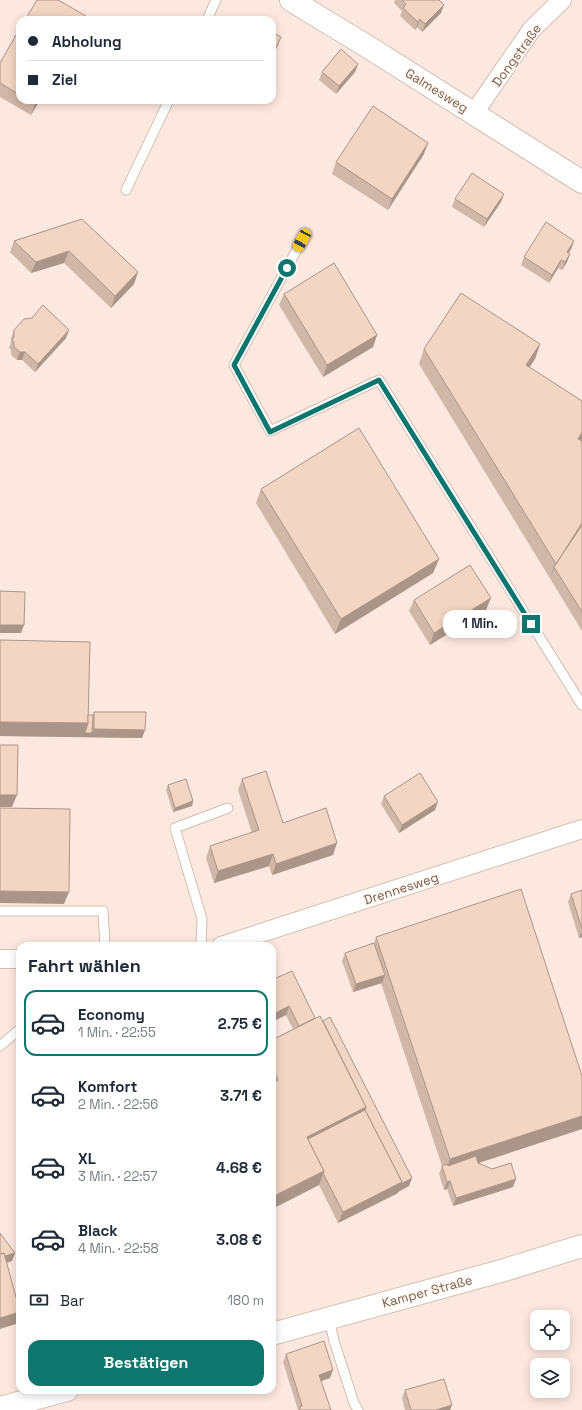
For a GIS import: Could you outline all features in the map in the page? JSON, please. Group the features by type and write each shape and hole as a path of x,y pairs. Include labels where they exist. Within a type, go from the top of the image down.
{"main road":[{"name":"Galmesweg","path":"291,0 474,113 582,182"},
{"name":"Kamper Straße","path":"276,1333 501,1272 582,1246"},
{"path":"0,1408 52,1394"}],"street":[{"name":"Dongstraße","path":"474,113 532,29 562,0"},
{"name":"Drennesweg","path":"233,942 582,829"},
{"path":"0,959 16,959"}],"lane":[{"path":"209,16 216,0"},
{"path":"126,190 167,104"},
{"path":"302,240 234,365 270,432 379,380 582,705"},
{"path":"201,942 202,919 175,828 228,808"},
{"path":"0,911 103,911 105,942"},
{"path":"0,1046 16,1032"},
{"path":"329,1318 334,1341 354,1403 358,1410"}],"shaded area":[{"path":"0,0 582,0 582,1410 0,1410"}],"building":[{"path":"37,0 58,0 86,16 27,16"},
{"path":"402,0 439,0 444,5 425,24 420,19 418,22 403,8 406,4"},
{"path":"276,34 281,37 276,48"},
{"path":"16,35 16,93 0,83 0,63"},
{"path":"341,49 358,64 339,86 322,72"},
{"path":"373,106 428,143 392,199 336,162"},
{"path":"472,173 504,194 487,219 455,199"},
{"path":"82,219 138,272 115,296 69,251 36,262 14,241"},
{"path":"546,222 574,241 567,252 570,254 565,262 561,260 552,275 524,257"},
{"path":"334,263 377,335 327,365 284,294"},
{"path":"461,293 540,344 526,365 582,401 582,432 578,439 582,441 582,523 556,564 424,349"},
{"path":"43,305 69,330 38,364 25,352 20,352 14,347 14,342 12,340 14,337 14,330 24,319 32,318"},
{"path":"359,428 439,559 341,619 261,489"},
{"path":"582,525 582,612 554,567"},
{"path":"470,565 491,598 434,633 414,600"},
{"path":"0,591 25,592 24,625 0,625"},
{"path":"0,640 90,642 88,723 0,722"},
{"path":"94,712 146,712 145,730 94,729"},
{"path":"88,715 93,715 92,733 85,733 88,723"},
{"path":"0,745 18,745 17,795 0,795"},
{"path":"266,771 283,823 326,808 337,843 276,864 273,854 218,871 210,846 259,830 242,779"},
{"path":"420,773 438,802 402,825 384,796"},
{"path":"186,779 193,801 175,808 168,785"},
{"path":"0,808 70,809 69,892 0,891"},
{"path":"521,889 582,1076 582,1116 450,1159 376,937"},
{"path":"582,890 582,929 571,894"},
{"path":"374,943 385,975 356,984 345,953"},
{"path":"292,971 315,1018 299,1026 289,1006 276,1013 276,978"},
{"path":"320,1016 366,1107 307,1137 324,1171 276,1195 276,1081 278,1080 276,1076 276,1038"},
{"path":"330,1017 412,1178 401,1184 402,1182 365,1110 366,1107 323,1021"},
{"path":"365,1110 402,1182 343,1212 308,1139"},
{"path":"476,1156 478,1163 492,1169 511,1163 516,1179 456,1198 450,1181 447,1182 442,1166 447,1164 448,1166"},
{"path":"0,1233 15,1253 5,1256 4,1253 0,1254"},
{"path":"4,1253 16,1297 16,1313 0,1318 0,1254"},
{"path":"324,1341 333,1370 319,1375 331,1410 300,1410 300,1407 302,1406 286,1354"},
{"path":"444,1379 452,1405 436,1410 411,1410 405,1390"}],"route":[{"path":"287,268 234,365 270,432 379,380 531,624"}]}
